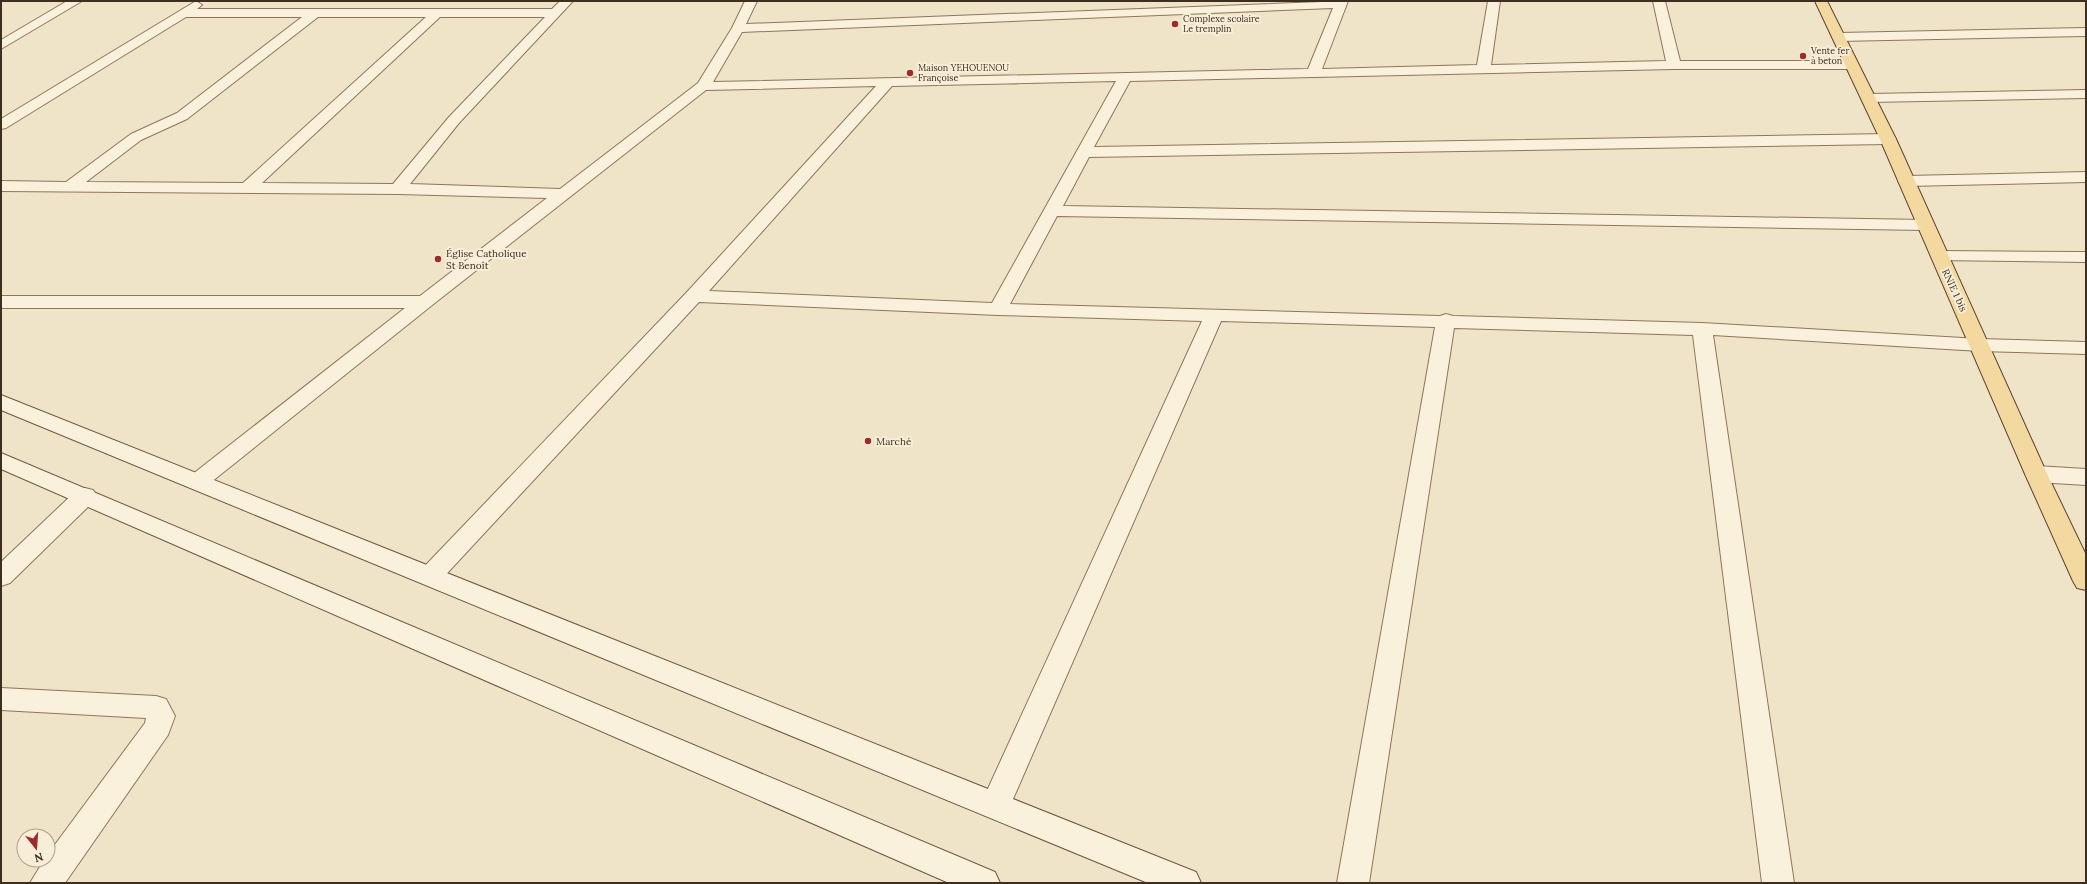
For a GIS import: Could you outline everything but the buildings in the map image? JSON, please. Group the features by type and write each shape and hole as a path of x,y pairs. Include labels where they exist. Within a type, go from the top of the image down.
{"main road":[{"name":"RNIE 1 bis","path":"1821,1 1888,139 2036,474 2086,581"}],"street":[{"path":"1,44 76,1"},
{"path":"1,125 202,1"},
{"path":"398,188 454,120 567,1"},
{"path":"197,482 424,302 703,86 738,28 751,1"},
{"path":"1483,70 1494,1"},
{"path":"1659,1 1674,65"},
{"path":"738,28 1203,5 1341,3 1313,73"},
{"path":"70,186 136,137 182,116 316,12"},
{"path":"247,188 438,12"},
{"path":"183,13 554,13"},
{"path":"1838,37 2086,32"},
{"path":"703,86 1674,65 1851,65"},
{"path":"998,309 1125,77"},
{"path":"430,576 694,296 802,175 888,82"},
{"path":"1869,98 2086,94"},
{"path":"1,108 26,109"},
{"path":"1084,152 1888,139"},
{"path":"1906,181 2086,177"},
{"path":"1,186 398,188 563,194"},
{"path":"1050,212 1925,225"},
{"path":"1940,256 2086,257"},
{"path":"694,296 998,309 1214,316 1446,320 1702,329 1980,345 2086,348"},
{"path":"1,302 424,302"},
{"path":"995,806 1214,316"},
{"path":"1353,883 1446,320"},
{"path":"1702,329 1778,883"},
{"path":"1,402 1185,883"},
{"path":"1,460 984,883"},
{"path":"2036,474 2086,476"},
{"path":"1,577 85,496"},
{"path":"1,699 156,707 161,716 158,727 46,883"}],"place":[{"name":"Complexe scolaire Le tremplin","path":"1175,24"},
{"name":"Vente fer à beton","path":"1803,56"},
{"name":"Maison YEHOUENOU Françoise","path":"910,73"},
{"name":"Église Catholique St Benoît","path":"438,259"},
{"name":"Marché","path":"868,441"}]}
